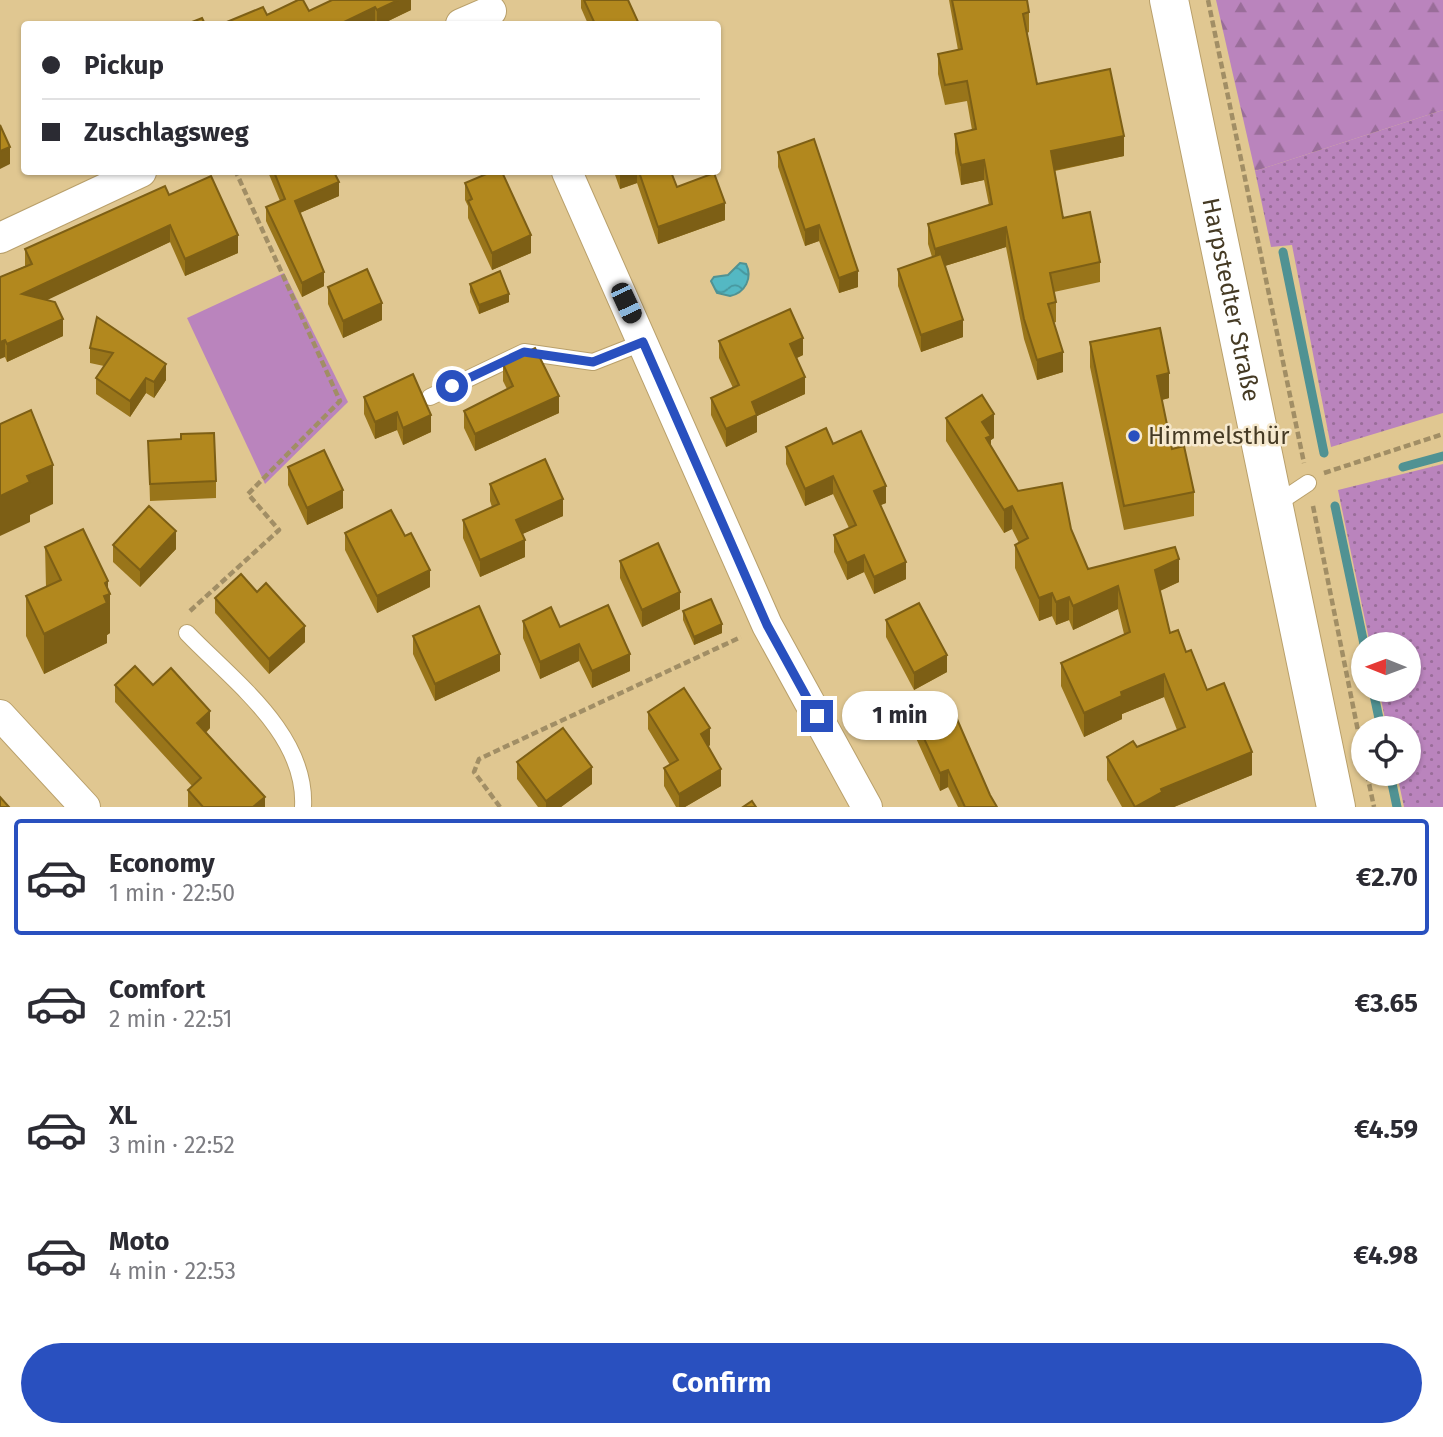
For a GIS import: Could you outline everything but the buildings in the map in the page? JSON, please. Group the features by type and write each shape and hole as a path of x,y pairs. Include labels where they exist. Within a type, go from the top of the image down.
{"main road":[{"name":"Harpstedter Straße","path":"1169,0 1336,807"}],"street":[{"path":"468,21 491,12"},
{"path":"0,238 135,175"},
{"path":"568,175 767,625 867,807"},
{"path":"0,715 85,807"}],"lane":[{"path":"430,397 524,352 593,362 643,342"},
{"path":"1275,506 1308,482"},
{"path":"187,633 272,721 296,760 304,794 303,807"}],"path":[{"path":"1208,0 1355,716"},
{"path":"187,633 177,622 279,530 248,494 340,401 237,175"},
{"path":"1308,482 1331,470 1443,434"},
{"path":"500,807 474,772 479,759 767,625"},
{"path":"1370,786 1374,807"}],"green space":[{"path":"1216,0 1443,0 1443,110 1255,171"},
{"path":"1443,110 1443,413 1331,447 1292,245 1271,247 1255,171"},
{"path":"284,273 348,402 265,484 187,318"},
{"path":"1443,464 1443,807 1404,807 1400,786 1421,786 1421,716 1384,716 1382,702 1421,702 1421,632 1368,632 1338,490"}],"water":[{"path":"740,263 746,264 749,274 744,288 730,296 717,293 711,281 714,277 728,275"}],"waterway":[{"path":"1283,252 1324,453"},
{"path":"1403,467 1443,456"},
{"path":"1335,506 1361,632"},
{"path":"1376,702 1378,716"},
{"path":"1393,786 1397,807"}],"place":[{"name":"Himmelsthür","path":"1134,436"}],"route":[{"path":"452,386 524,352 550,354 580,363 593,362 643,342 767,625 817,716"}]}
